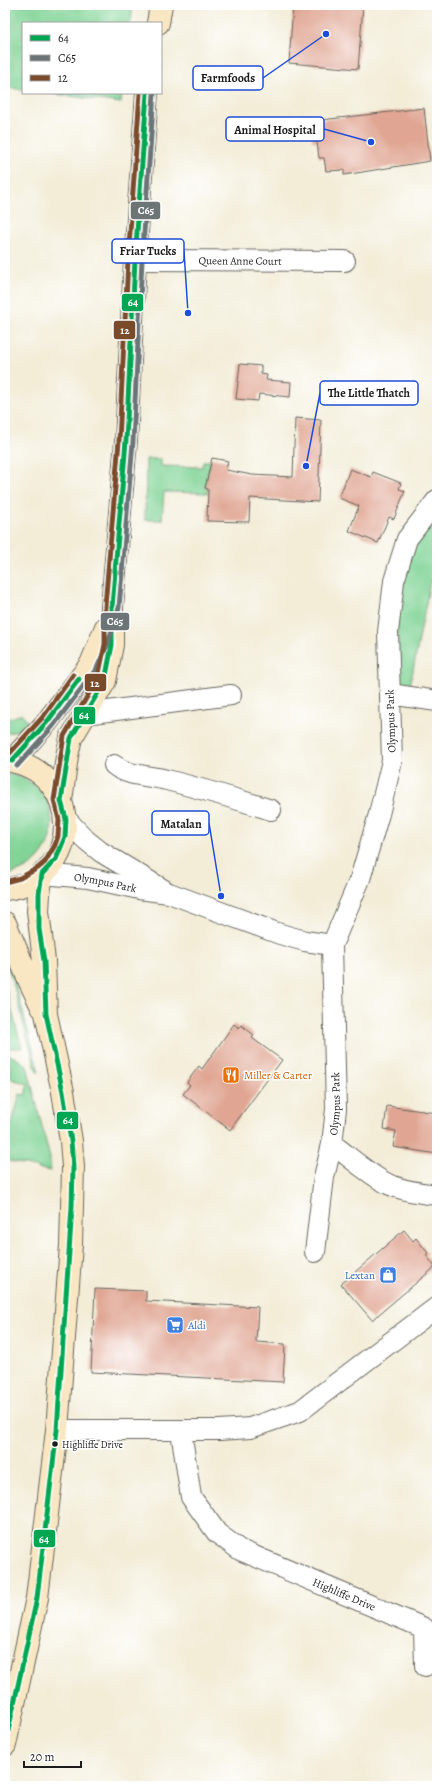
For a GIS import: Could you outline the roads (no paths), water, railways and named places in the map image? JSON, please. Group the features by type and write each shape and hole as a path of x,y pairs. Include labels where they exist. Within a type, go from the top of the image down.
{"main road":[{"path":"158,22 161,5"},
{"path":"5,889 23,886 42,874 54,862 61,848 65,837 64,810 67,756 71,738 105,681 112,645 112,607 126,449 135,260 147,94"},
{"path":"9,761 47,722 91,664 101,641 112,607"},
{"path":"9,761 21,763 42,774 52,784 64,810"},
{"path":"5,1746 37,1598 57,1430 71,1245 73,1167 67,1111 46,1014 44,961 38,911 42,874"},
{"path":"5,923 29,980 46,1014"}],"street":[{"name":"Queen Anne Court","path":"135,260 345,261"},
{"name":"Olympus Park","path":"437,500 407,540 394,581 388,632 392,761 380,814 360,880 332,945 336,1109 332,1144 377,1178 389,1184 402,1189 437,1195"},
{"path":"390,694 437,701"},
{"path":"85,714 231,695"},
{"path":"114,765 123,772 162,778 224,794 272,810"},
{"name":"Olympus Park","path":"64,810 86,840 101,852 169,893 280,934 305,941 332,945"},
{"name":"Olympus Park","path":"42,874 88,878 139,889 169,893"},
{"path":"315,1252 324,1177 332,1144"},
{"path":"57,1430 181,1430 250,1428 300,1411 437,1307"},
{"name":"Highliffe Drive","path":"181,1430 191,1498 217,1533 240,1550 428,1623 425,1666"}],"place":[{"name":"Farmfoods","path":"326,34"},
{"name":"Animal Hospital","path":"371,142"},
{"name":"Friar Tucks","path":"188,313"},
{"name":"The Little Thatch","path":"306,466"},
{"name":"Matalan","path":"221,896"},
{"name":"Miller & Carter","path":"231,1075"},
{"name":"Lextan","path":"388,1275"},
{"name":"Aldi","path":"175,1325"},
{"name":"Highliffe Drive","path":"55,1444"}]}
